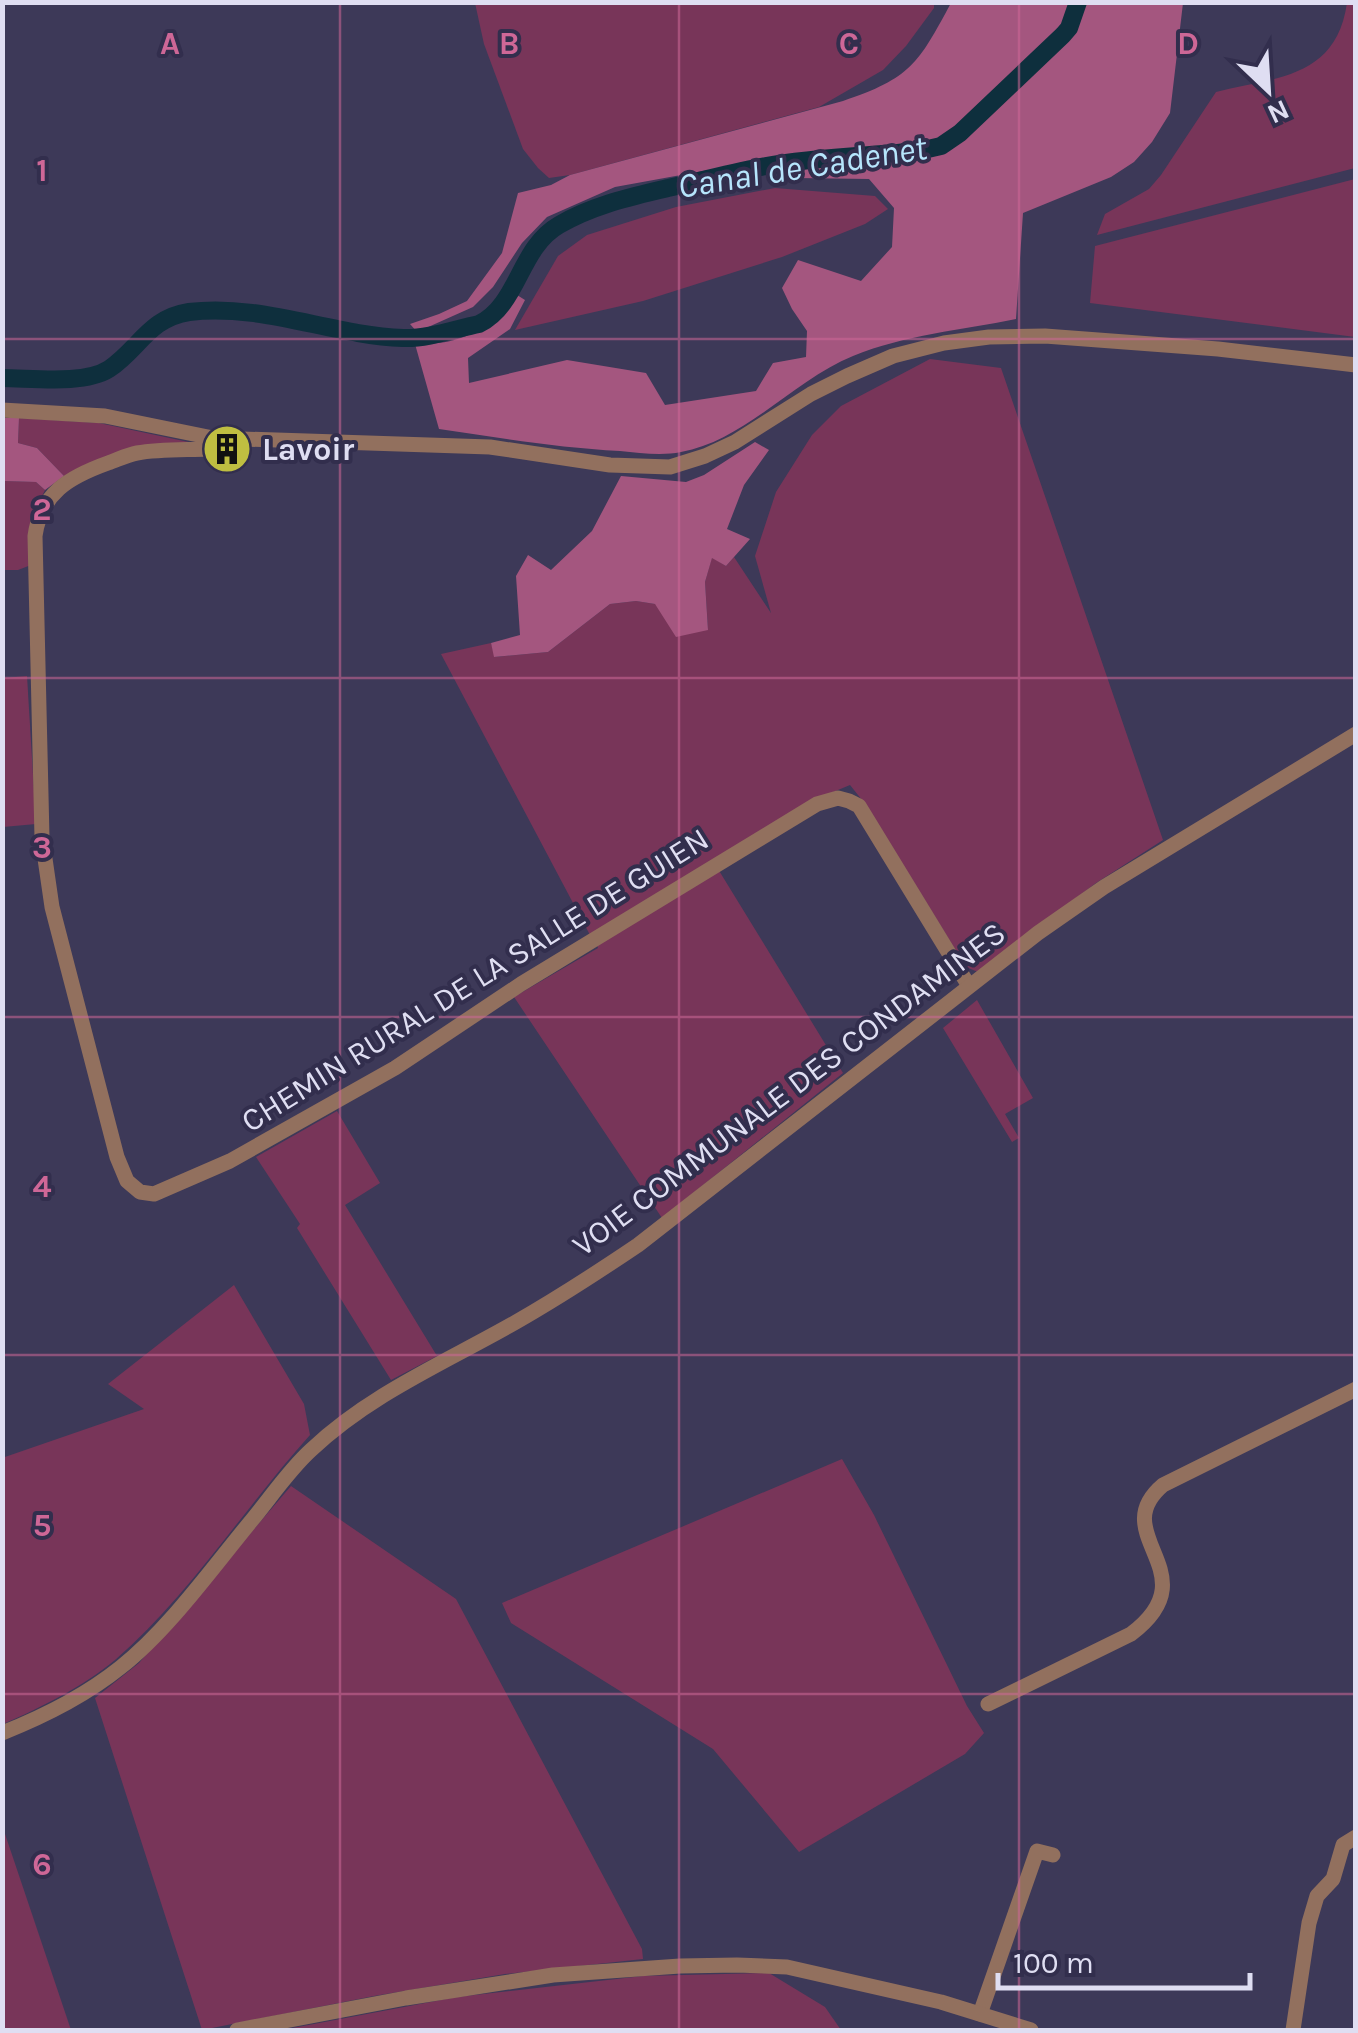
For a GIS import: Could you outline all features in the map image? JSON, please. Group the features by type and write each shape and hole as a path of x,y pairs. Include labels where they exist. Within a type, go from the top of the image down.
{"street":[{"path":"2,410 104,416 213,438 490,447 610,465 670,467 735,442 847,376 893,356 944,343 1046,336 1218,349 1356,365"},
{"name":"CHEMIN RURAL DE LA SALLE DE GUIEN","path":"213,438 208,449 137,453 68,481 45,504 36,536 42,838 47,887 117,1157 127,1182 140,1192 154,1194 230,1162 275,1137 396,1068 521,984 752,842 816,804 838,798 859,806 970,986"},
{"name":"VOIE COMMUNALE DES CONDAMINES","path":"2,1733 54,1711 125,1664 168,1621 309,1452 348,1419 638,1245 1038,933 1104,887 1356,734"},
{"path":"988,1704 1131,1634 1148,1621 1159,1606 1163,1590 1162,1573 1144,1526 1143,1512 1152,1494 1163,1484 1356,1389"},
{"path":"1292,2030 1317,1896 1334,1879 1343,1845 1356,1837"},
{"path":"980,2014 1037,1851 1054,1855"},
{"path":"237,2030 518,1980 680,1966 786,1967 942,2002 1031,2030"}],"shaded area":[{"path":"475,3 934,3 934,8 883,70 819,107 549,178 523,149 484,44"},
{"path":"951,3 1183,3 1170,113 1152,142 1134,162 1111,177 1023,213 1016,319 913,338 853,356 726,436 681,452 651,454 575,448 439,429 415,344 447,342 473,333 495,318 517,295 525,300 510,329 468,358 469,383 567,360 646,373 665,405 756,391 773,363 806,357 807,331 782,288 798,260 861,281 892,247 894,208 869,179 797,178 747,163 615,187 547,217 473,307 417,332 410,324 467,301 502,253 518,193 866,93 910,66 930,41"},
{"path":"1347,3 1356,3 1355,168 1097,235 1105,214 1149,189 1161,175 1216,92 1281,77 1317,60 1341,28"},
{"path":"1355,179 1355,337 1090,303 1095,246"},
{"path":"775,188 875,196 888,209 865,224 782,257 643,301 515,330 558,256 587,235 676,207"},
{"path":"930,359 1001,368 1163,840 1096,883 978,972 966,967 850,785 814,800 590,935 441,654 491,643 495,657 548,652 610,604 636,601 655,604 708,629 705,582 712,557 726,566 734,557 771,613 755,556 776,492 812,435 841,406"},
{"path":"2,418 19,418 18,443 37,448 64,476 45,490 36,482 3,481"},
{"path":"19,418 99,423 193,443 85,465 64,476 37,448 18,443"},
{"path":"755,442 769,450 744,485 727,529 750,539 726,566 712,558 705,582 708,630 676,637 655,604 610,604 548,652 494,657 491,643 520,635 516,576 528,555 551,570 592,531 621,476 686,482"},
{"path":"2,478 36,482 45,490 33,514 31,565 18,570 3,570"},
{"path":"27,676 36,824 3,827 3,678"},
{"path":"718,869 843,1073 662,1218 514,997 598,948 597,945"},
{"path":"977,1000 1033,1098 1005,1114 1019,1138 1012,1142 943,1028"},
{"path":"337,1111 380,1183 345,1205 437,1356 391,1380 256,1157"},
{"path":"234,1285 304,1404 310,1435 142,1635 90,1679 3,1724 2,1458 144,1409 108,1384"},
{"path":"842,1459 984,1733 965,1754 799,1852 713,1749 511,1623 502,1603"},
{"path":"291,1486 456,1599 642,1949 643,1959 505,1974 202,2030 95,1698 139,1663"},
{"path":"3,1828 71,2030 3,2030"},
{"path":"769,1973 825,2007 841,2030 282,2030 457,1997 643,1976"}],"waterway":[{"name":"Canal de Cadenet","path":"2,378 57,379 98,374 119,361 164,321 189,312 216,310 269,315 403,338 479,324 503,303 546,235 585,212 612,202 766,166 941,146 960,133 1063,35 1078,2"}],"place":[{"name":"Lavoir","path":"227,449"}]}
